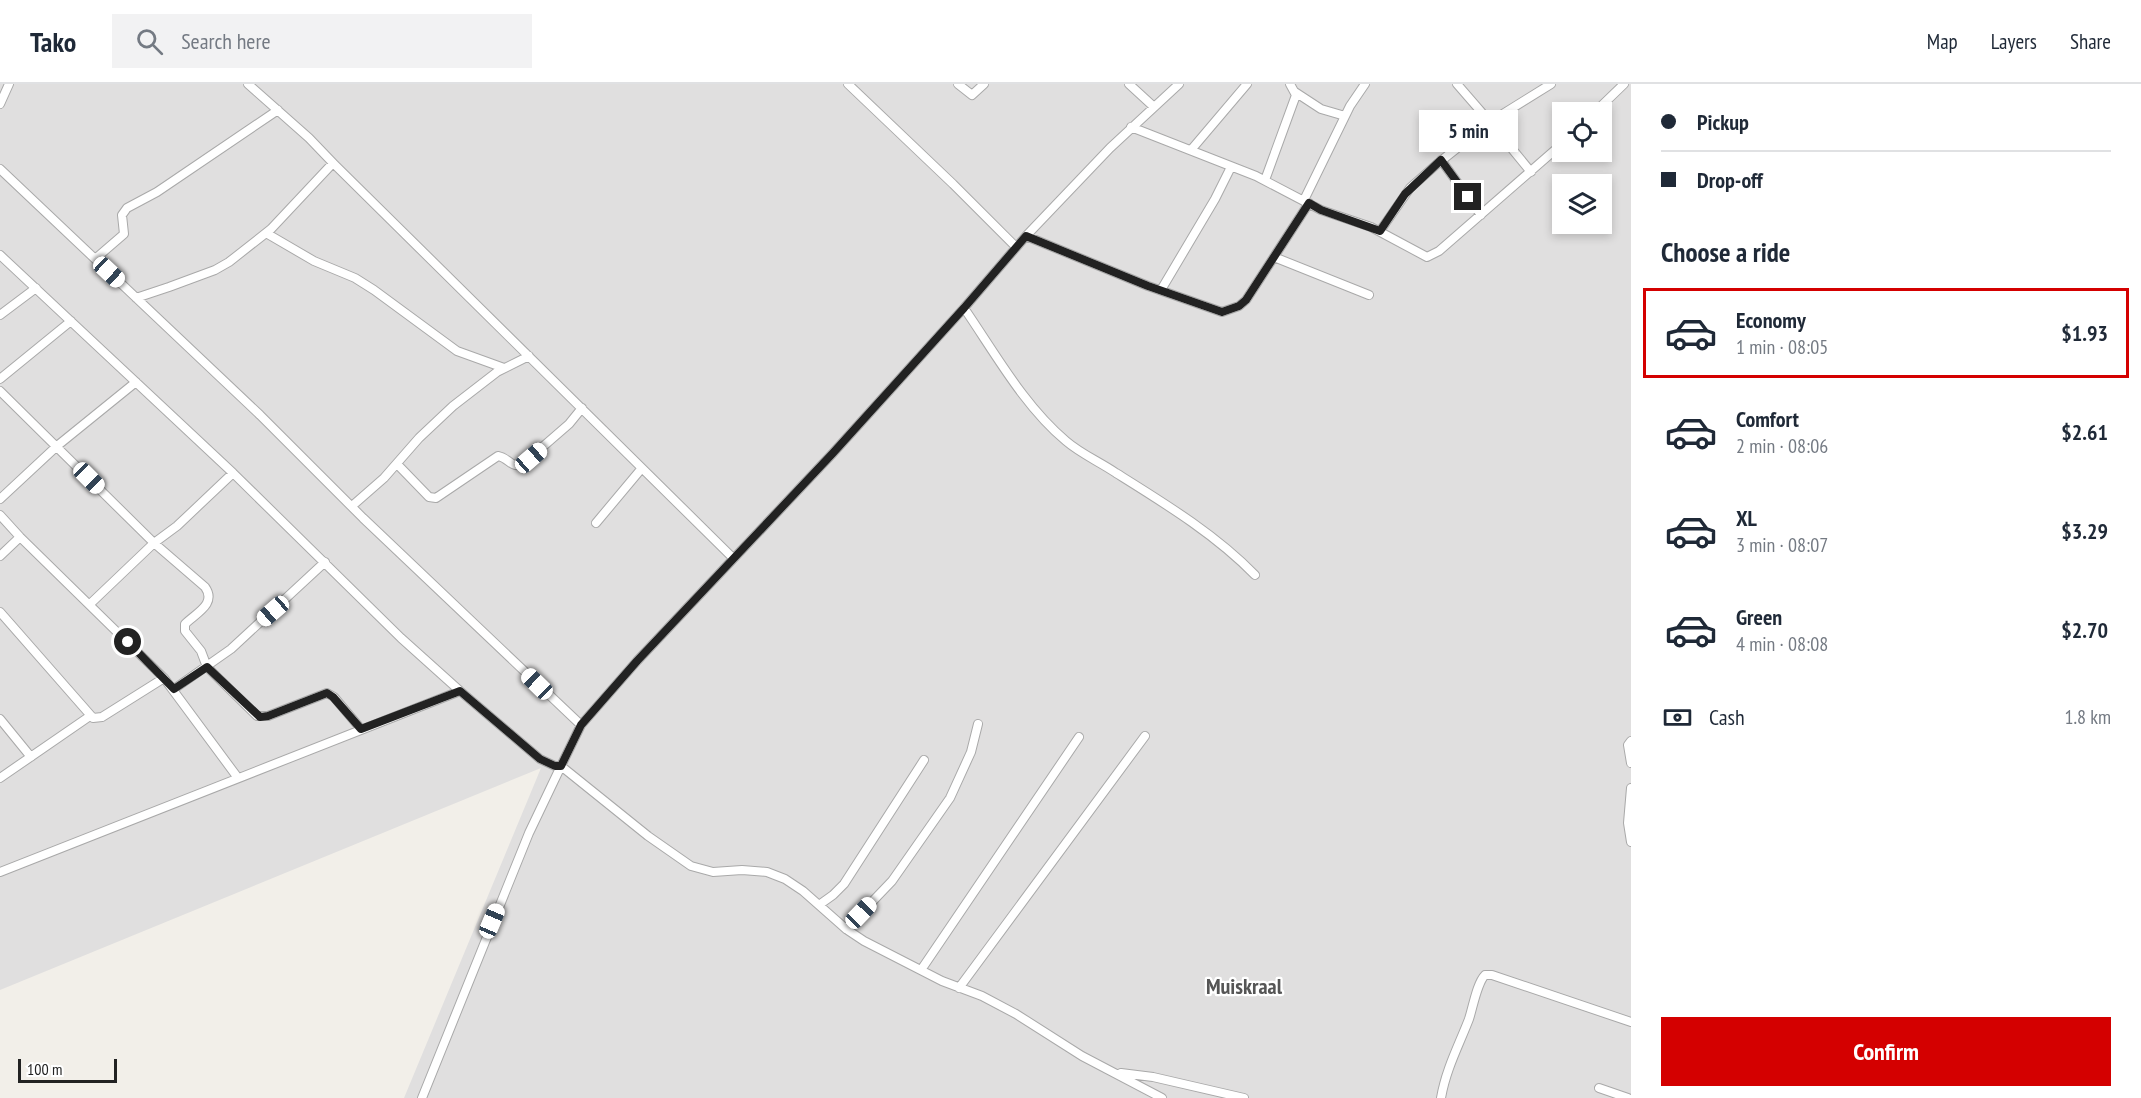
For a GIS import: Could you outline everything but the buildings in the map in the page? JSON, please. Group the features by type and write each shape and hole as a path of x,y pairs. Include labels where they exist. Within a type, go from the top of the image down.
{"street":[{"path":"0,104 9,84"},
{"path":"248,84 309,138 733,558"},
{"path":"848,84 1016,247"},
{"path":"958,84 972,95 984,84"},
{"path":"1129,84 1154,107"},
{"path":"422,1098 511,877 581,725 637,661 833,453 1026,236 1131,128 1179,84"},
{"path":"1191,150 1247,84"},
{"path":"1290,84 1295,92 1321,109 1345,116"},
{"path":"1026,236 1161,290 1222,312 1231,310 1246,300 1274,257 1306,202 1356,95 1365,84"},
{"path":"1457,84 1531,172"},
{"path":"1380,231 1405,194 1441,160 1490,123 1551,84"},
{"path":"1605,102 1624,84"},
{"path":"1264,180 1296,95 1295,92"},
{"path":"95,259 124,234 122,215 128,208 158,192 278,110"},
{"path":"1131,128 1264,180 1321,210 1380,231 1424,256 1431,256 1552,153"},
{"path":"1441,160 1481,215"},
{"path":"136,298 215,270 246,250 266,233 333,163"},
{"path":"1161,290 1215,199 1231,166"},
{"path":"0,169 260,415 581,725"},
{"path":"266,233 314,261 355,278 457,351 504,368"},
{"path":"0,255 233,473 394,631 540,759 555,766 561,766 648,836 691,866 713,872 742,870 767,872 786,879 819,904 846,929 864,941 1016,1014 1082,1056 1116,1073 1152,1096 1162,1098"},
{"path":"1274,257 1369,295"},
{"path":"0,315 36,288"},
{"path":"964,308 1010,377 1034,408 1065,441 1151,495 1228,548 1255,575"},
{"path":"0,379 71,321"},
{"path":"352,506 397,464 430,426 486,380 529,356"},
{"path":"0,499 57,446 136,382"},
{"path":"0,391 154,543 208,592 210,599 208,603 184,628 201,651 207,667 260,717 327,693 361,729"},
{"path":"397,464 426,494 431,498 436,498 501,456 516,466 524,464 582,408"},
{"path":"596,523 642,468"},
{"path":"90,604 233,473"},
{"path":"0,515 174,689 238,778"},
{"path":"0,556 20,537"},
{"path":"174,689 231,649 325,562"},
{"path":"0,612 93,718 102,717 164,678"},
{"path":"0,872 460,691"},
{"path":"0,778 90,716"},
{"path":"0,719 32,757"},
{"path":"846,929 892,881 950,798 971,752 978,724"},
{"path":"959,988 1145,736"},
{"path":"921,970 1079,737"},
{"path":"1631,741 1628,745 1631,763"},
{"path":"819,904 844,884 924,760"},
{"path":"1631,788 1628,823 1631,842"},
{"path":"1441,1098 1449,1064 1468,1022 1479,982 1485,975 1492,975 1631,1022"},
{"path":"1116,1073 1153,1077 1244,1098"},
{"path":"1599,1088 1628,1098"}],"shaded area":[{"path":"0,84 1631,84 1631,1098 404,1098 541,768 0,990"}],"district":[{"name":"Muiskraal","path":"1244,986"}],"route":[{"path":"128,642 174,689 207,667 260,717 327,693 361,729 460,691 540,759 555,766 561,766 581,725 637,661 833,453 1026,236 1148,286 1222,312 1231,310 1246,300 1309,203 1321,210 1380,231 1410,188 1441,160 1468,197"}]}
